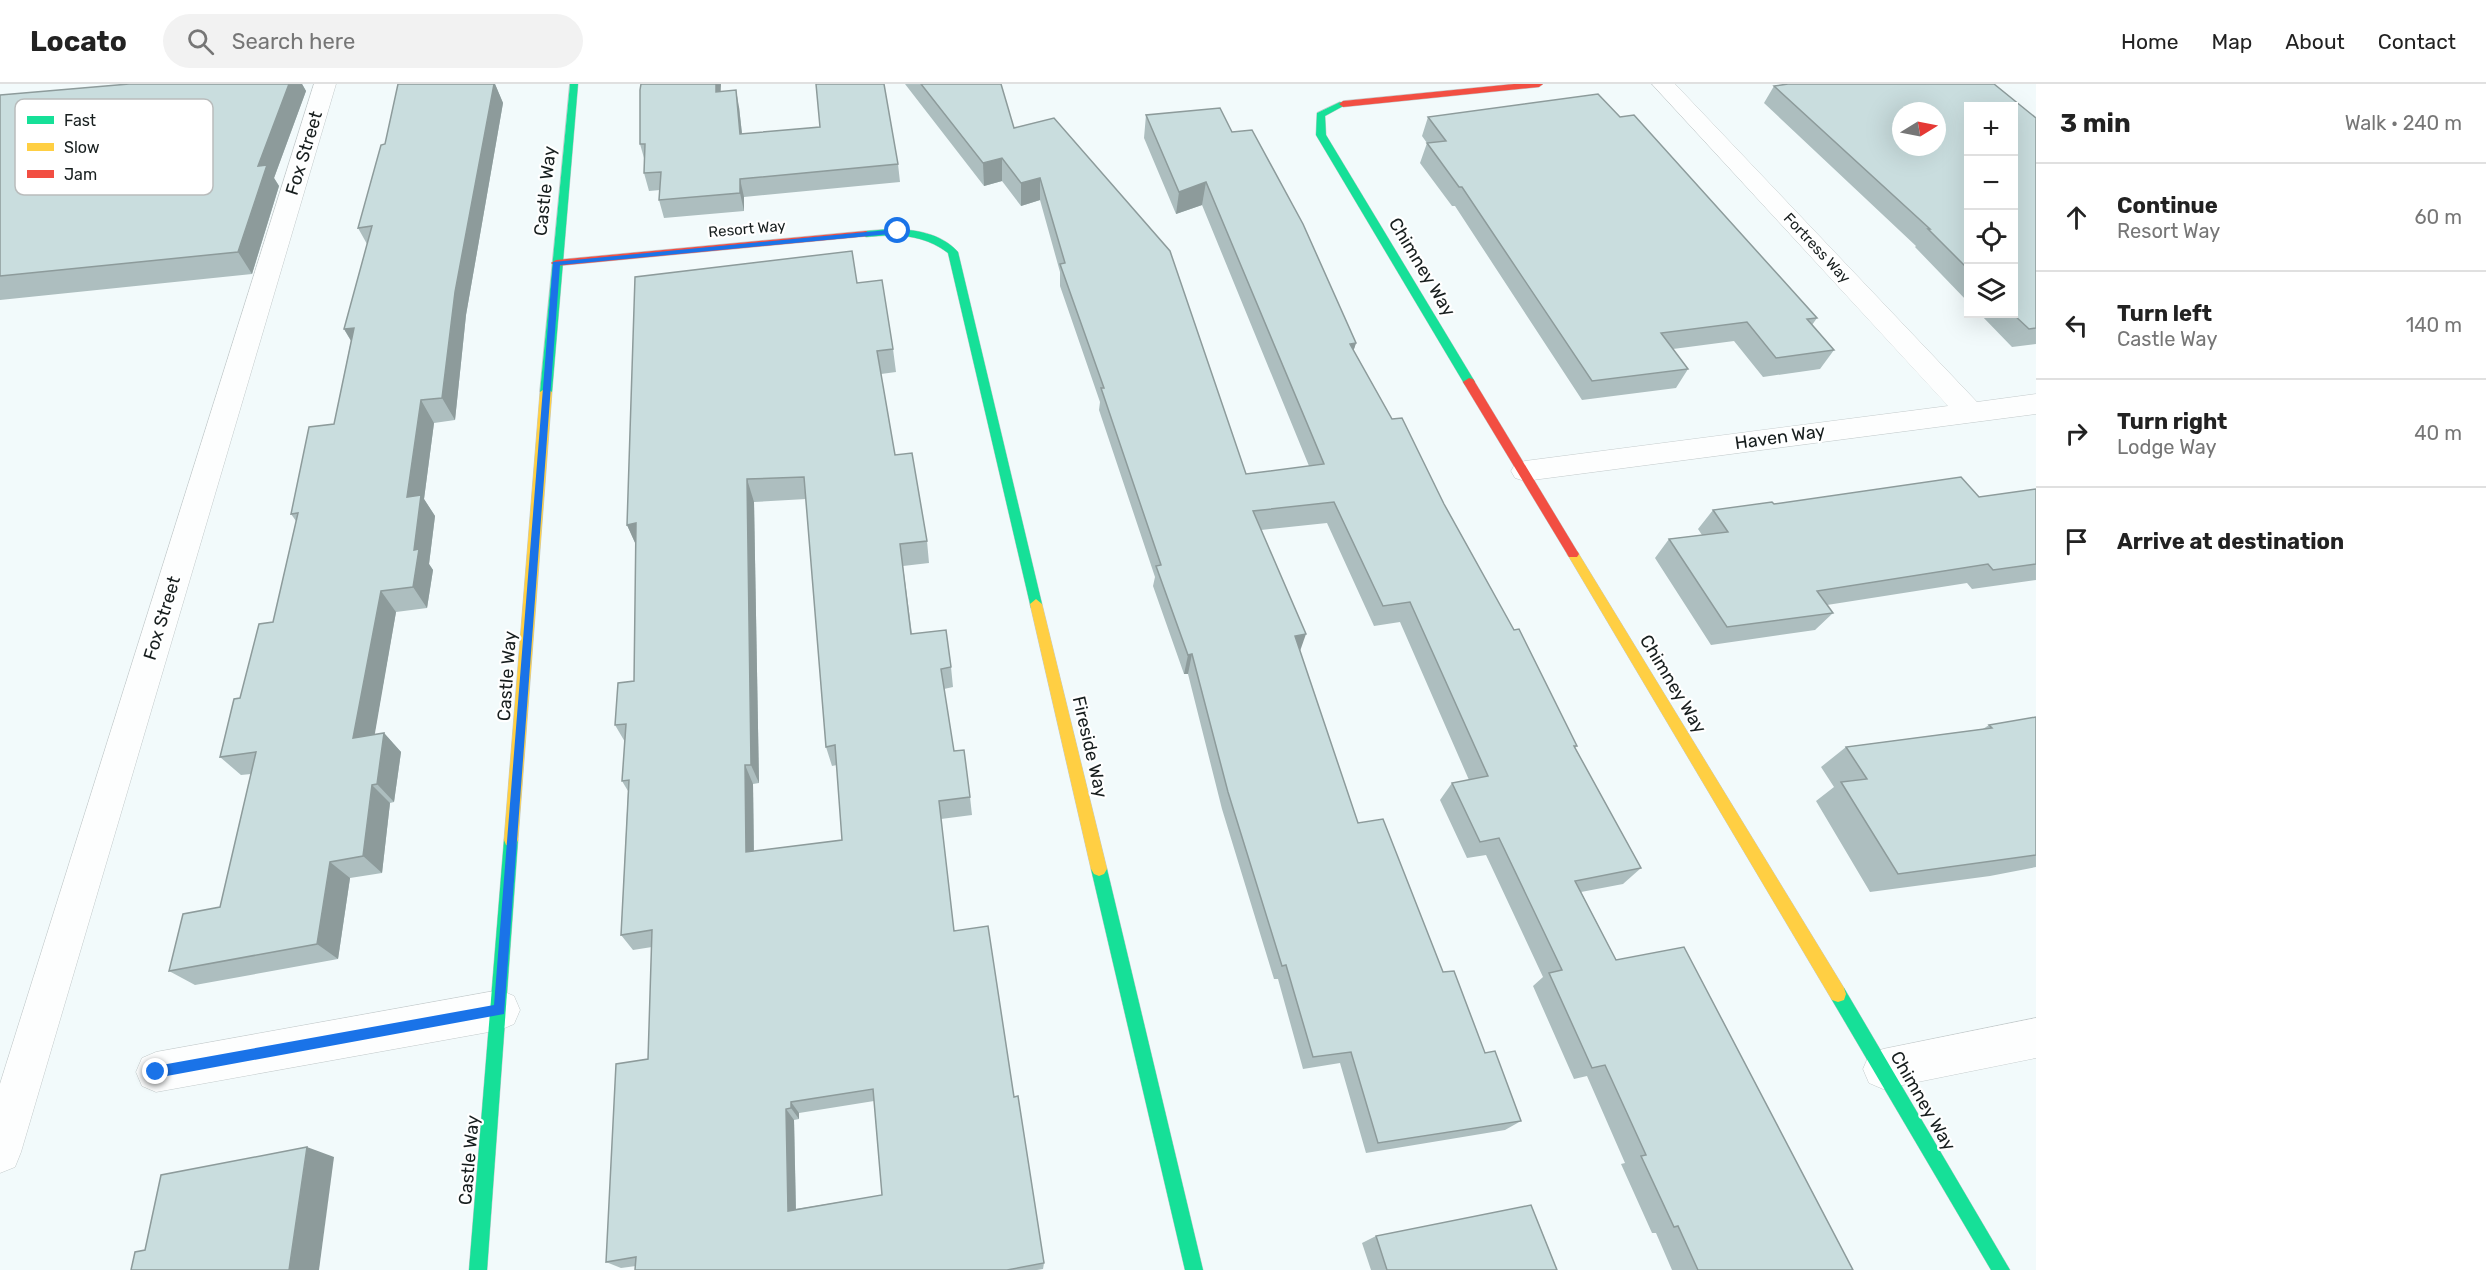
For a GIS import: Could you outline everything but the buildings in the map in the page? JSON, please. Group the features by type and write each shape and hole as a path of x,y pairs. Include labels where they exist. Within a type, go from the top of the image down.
{"street":[{"name":"Fox Street","path":"0,1152 325,84"},
{"name":"Castle Way","path":"478,1270 500,1010 556,263 574,84"},
{"name":"Chimney Way","path":"1539,84 1340,104 1320,115 1321,135 1525,471 2001,1270"},
{"name":"Fortress Way","path":"1663,84 1970,412"},
{"name":"Resort Way","path":"556,263 898,231 920,233 940,239"},
{"name":"Fireside Way","path":"940,239 953,252 959,268 1194,1270"},
{"name":"Haven Way","path":"1525,471 2036,404"},
{"path":"156,1072 500,1010"},
{"path":"1883,1069 2036,1038"}],"traffic: fast":[{"path":"546,392 574,84"},
{"path":"1343,104 1320,115 1321,135 1469,382"},
{"path":"866,234 901,232 923,235 943,244 953,252 1036,604"},
{"path":"478,1270 511,840"},
{"path":"1099,869 1194,1270"},
{"path":"1838,994 2001,1270"}],"traffic: slow":[{"path":"511,840 546,392"},
{"path":"1573,554 1838,994"},
{"path":"1036,604 1099,869"}],"traffic: jam":[{"path":"1343,104 1539,84"},
{"path":"556,263 866,234"},
{"path":"1469,382 1573,554"}],"route":[{"path":"156,1072 500,1010 556,263 898,231"}]}
